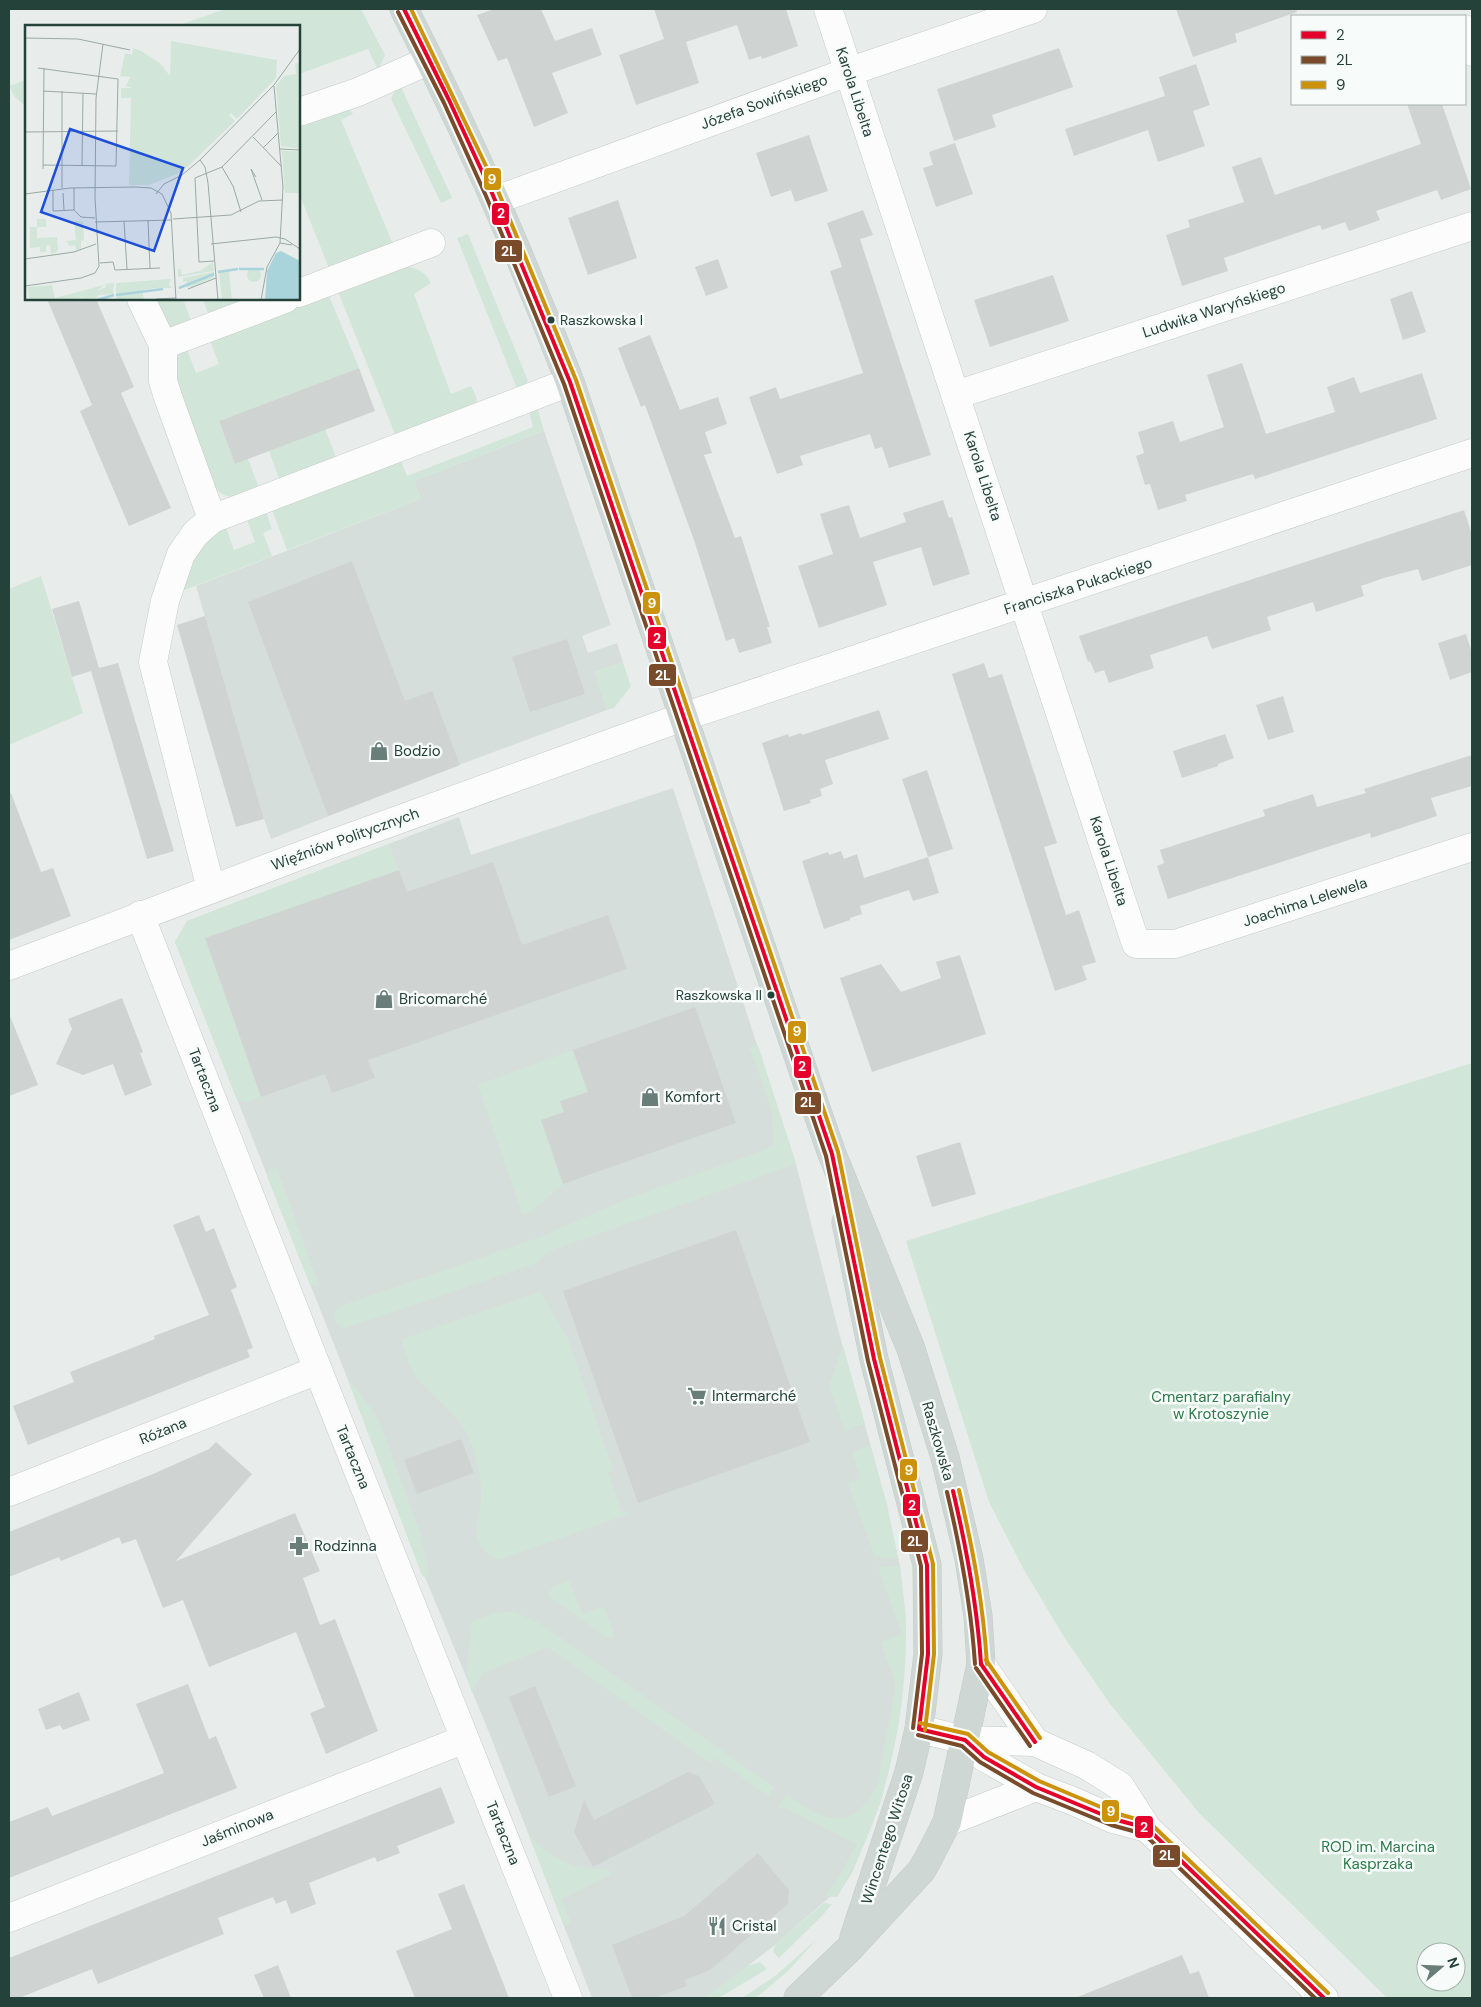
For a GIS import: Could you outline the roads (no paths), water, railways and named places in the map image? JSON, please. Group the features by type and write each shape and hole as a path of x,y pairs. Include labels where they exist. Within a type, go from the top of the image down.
{"main road":[{"name":"Raszkowska","path":"404,9 496,200 570,382 832,1154 911,1349 945,1458 969,1559 978,1616 980,1664 965,1740"},
{"name":"Raszkowska","path":"832,1154 874,1359 927,1565 928,1654 919,1729"},
{"name":"Wincentego Witosa","path":"850,1948 909,1772 919,1729"},
{"name":"Wincentego Witosa","path":"798,1998 850,1948 921,1871 947,1822 965,1740"}],"street":[{"name":"Karola Libelta","path":"828,9 1136,944"},
{"name":"Józefa Sowińskiego","path":"496,200 848,72 1033,9"},
{"path":"1466,32 1472,52"},
{"path":"300,112 358,92 430,60"},
{"name":"Ludwika Waryńskiego","path":"956,395 1472,226"},
{"path":"300,293 431,243"},
{"path":"141,300 163,345 163,380 212,519"},
{"path":"163,345 282,300"},
{"path":"211,889 153,662 165,601 181,554 195,534 212,519 570,382"},
{"name":"Franciszka Pukackiego","path":"683,716 1025,604 1472,453"},
{"name":"Więźniów Politycznych","path":"9,966 140,915 683,716"},
{"name":"Joachima Lelewela","path":"1136,944 1175,944 1472,847"},
{"name":"Tartaczna","path":"140,915 318,1370 568,1998"},
{"name":"Różana","path":"9,1492 318,1370"},
{"path":"980,1664 1035,1742"},
{"path":"919,1729 965,1740 1035,1742 1086,1765 1120,1786 1147,1828 1324,1998"},
{"name":"Jaśminowa","path":"9,1918 465,1738"},
{"path":"965,1740 984,1757 1036,1788 1073,1801 1113,1819 1147,1828"},
{"path":"947,1822 1036,1788"}],"place":[{"name":"Raszkowska I","path":"551,320"},
{"name":"Bodzio","path":"379,751"},
{"name":"Raszkowska II","path":"771,995"},
{"name":"Bricomarché","path":"384,999"},
{"name":"Komfort","path":"650,1097"},
{"name":"Intermarché","path":"697,1396"},
{"name":"Rodzinna","path":"299,1546"},
{"name":"Cristal","path":"717,1926"}],"park label":[{"name":"Cmentarz parafialny w Krotoszynie","path":"1221,1406"},
{"name":"ROD im. Marcina Kasprzaka","path":"1378,1856"}]}
